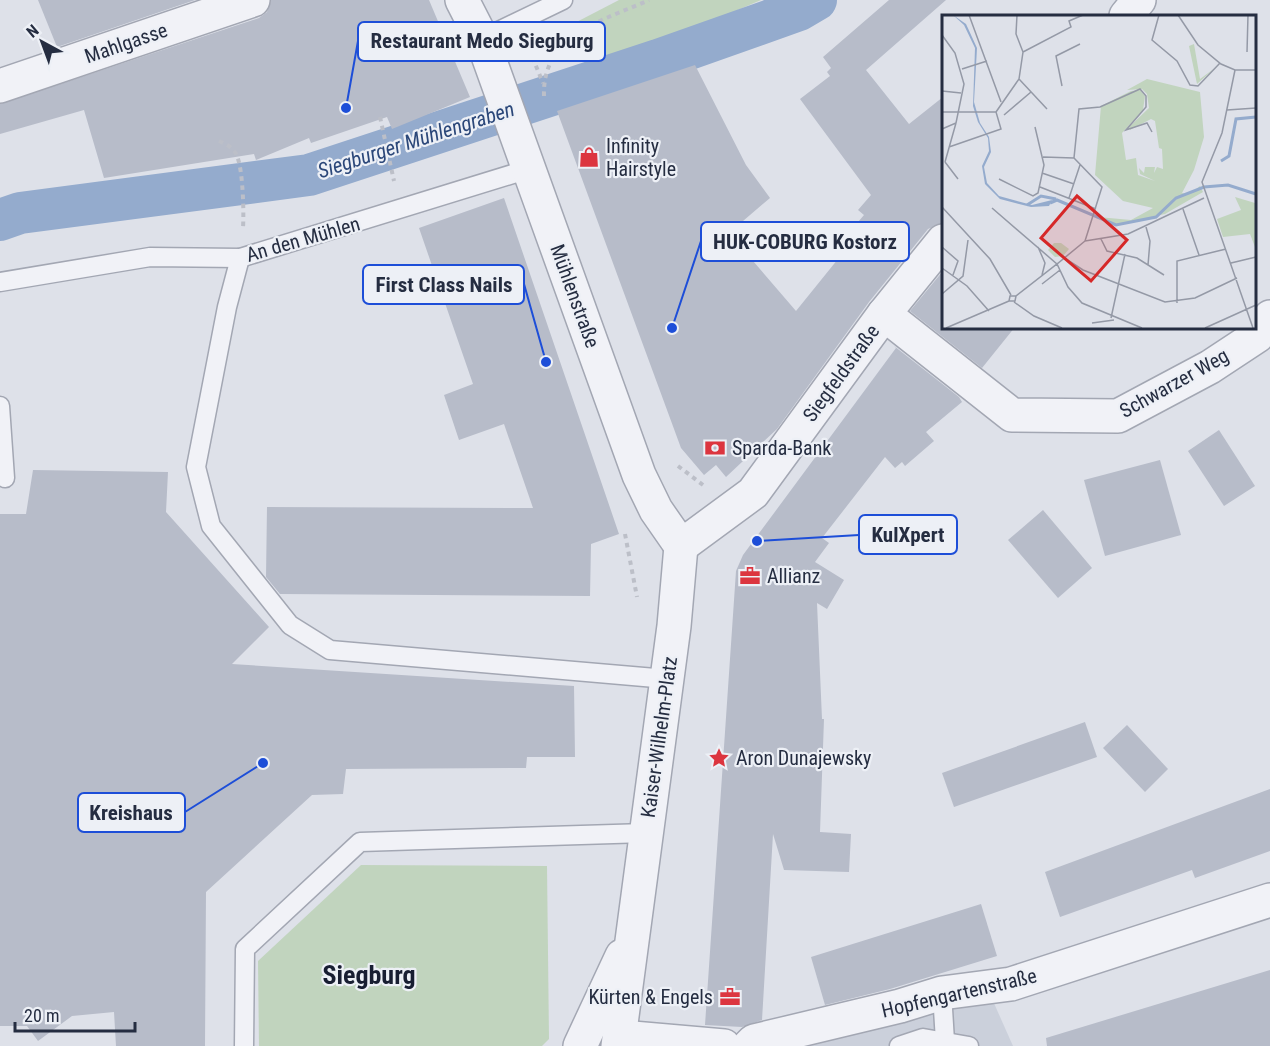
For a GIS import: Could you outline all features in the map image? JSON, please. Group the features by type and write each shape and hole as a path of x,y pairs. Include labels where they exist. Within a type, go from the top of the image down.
{"street":[{"name":"Mahlgasse","path":"0,86 253,0"},
{"name":"Mühlenstraße","path":"462,0 482,39 639,474 656,510 681,546"},
{"path":"1127,15 1139,0"},
{"name":"Siegfeldstraße","path":"681,546 753,493 884,314 942,243"},
{"name":"Schwarzer Weg","path":"884,314 1012,415 1119,416 1220,360 1257,336 1270,317"},
{"name":"Kaiser-Wilhelm-Platz","path":"620,1041 667,679 681,546"},
{"name":"Hopfengartenstraße","path":"620,1041 746,1045 942,993 1011,984 1270,900"},
{"name":"Kaiser-Wilhelm-Platz","path":"580,1046 635,927"}],"lane":[{"path":"482,39 563,0"},
{"name":"An den Mühlen","path":"0,282 150,257 240,258 529,169"},
{"path":"240,258 227,307 196,467 211,526 290,625 330,650 667,679"},
{"path":"0,406 5,478"},
{"path":"244,1046 244,949 360,842 646,833"},
{"path":"942,993 945,1041"},
{"path":"899,1046 923,1038 969,1046"}],"path":[{"path":"543,83 549,62 570,36 649,0"},
{"path":"380,117 391,168"},
{"path":"219,141 229,146 237,156 244,211"}],"shaded area":[{"path":"993,1001 1013,1046 740,1046 754,1041"}],"green space":[{"path":"619,0 761,0 647,49 590,63 565,28"},
{"path":"361,865 547,866 549,1039 542,1046 259,1046 258,961"}],"building":[{"path":"38,0 195,0 57,47"},
{"path":"271,0 429,0 470,97 392,129 387,117 311,143 309,138 256,160 254,154 104,178 84,110 0,134 0,104 259,18 267,12"},
{"path":"889,0 946,0 866,70 909,124 942,98 942,223 928,229 869,302 777,429 726,477 716,465 704,475 681,448 557,111 695,65 746,165 770,198 729,233 796,311 859,233 853,228 864,215 858,210 871,195 800,99 830,76 827,72 831,68 823,57"},
{"path":"504,198 619,534 591,544 590,596 280,594 266,577 267,507 533,508 504,424 459,440 444,395 473,384 419,228"},
{"path":"942,272 942,328 1014,328 982,368 910,311"},
{"path":"894,346 959,397 962,402 926,432 934,441 905,466 902,462 895,468 885,457 822,538 829,543 815,562 844,580 827,609 817,603 822,719 824,719 820,832 851,834 849,872 784,870 773,834 762,1020 742,1027 705,1025 736,571 743,555 896,348"},
{"path":"1219,430 1255,486 1224,506 1188,451"},
{"path":"1160,460 1181,535 1105,556 1084,480"},
{"path":"33,470 168,472 166,512 269,627 232,664 574,686 575,757 527,757 526,768 346,769 343,794 312,795 206,892 205,1046 116,1046 114,1012 72,1016 38,1041 27,1026 0,1026 0,514 26,514"},
{"path":"1043,510 1092,568 1058,598 1008,540"},
{"path":"1085,722 1097,757 954,807 942,773"},
{"path":"1127,725 1168,769 1145,792 1103,748"},
{"path":"1270,789 1270,851 1195,878 1192,870 1060,917 1045,872"},
{"path":"981,904 997,956 890,989 825,1005 811,957"},
{"path":"1270,970 1270,1046 1047,1046 1046,1038"}],"waterway":[{"name":"Siegburger Mühlengraben","path":"0,220 20,213 309,175 658,60 799,10 816,0"}],"place":[{"name":"Restaurant Medo Siegburg","path":"346,108"},
{"name":"Infinity Hairstyle","path":"589,157"},
{"name":"HUK-COBURG Kostorz","path":"672,328"},
{"name":"First Class Nails","path":"546,362"},
{"name":"Sparda-Bank","path":"715,448"},
{"name":"KulXpert","path":"757,541"},
{"name":"Allianz","path":"750,576"},
{"name":"Aron Dunajewsky","path":"719,758"},
{"name":"Kreishaus","path":"263,763"},
{"name":"Kürten & Engels","path":"730,997"}],"district":[{"name":"Siegburg","path":"369,975"}]}
